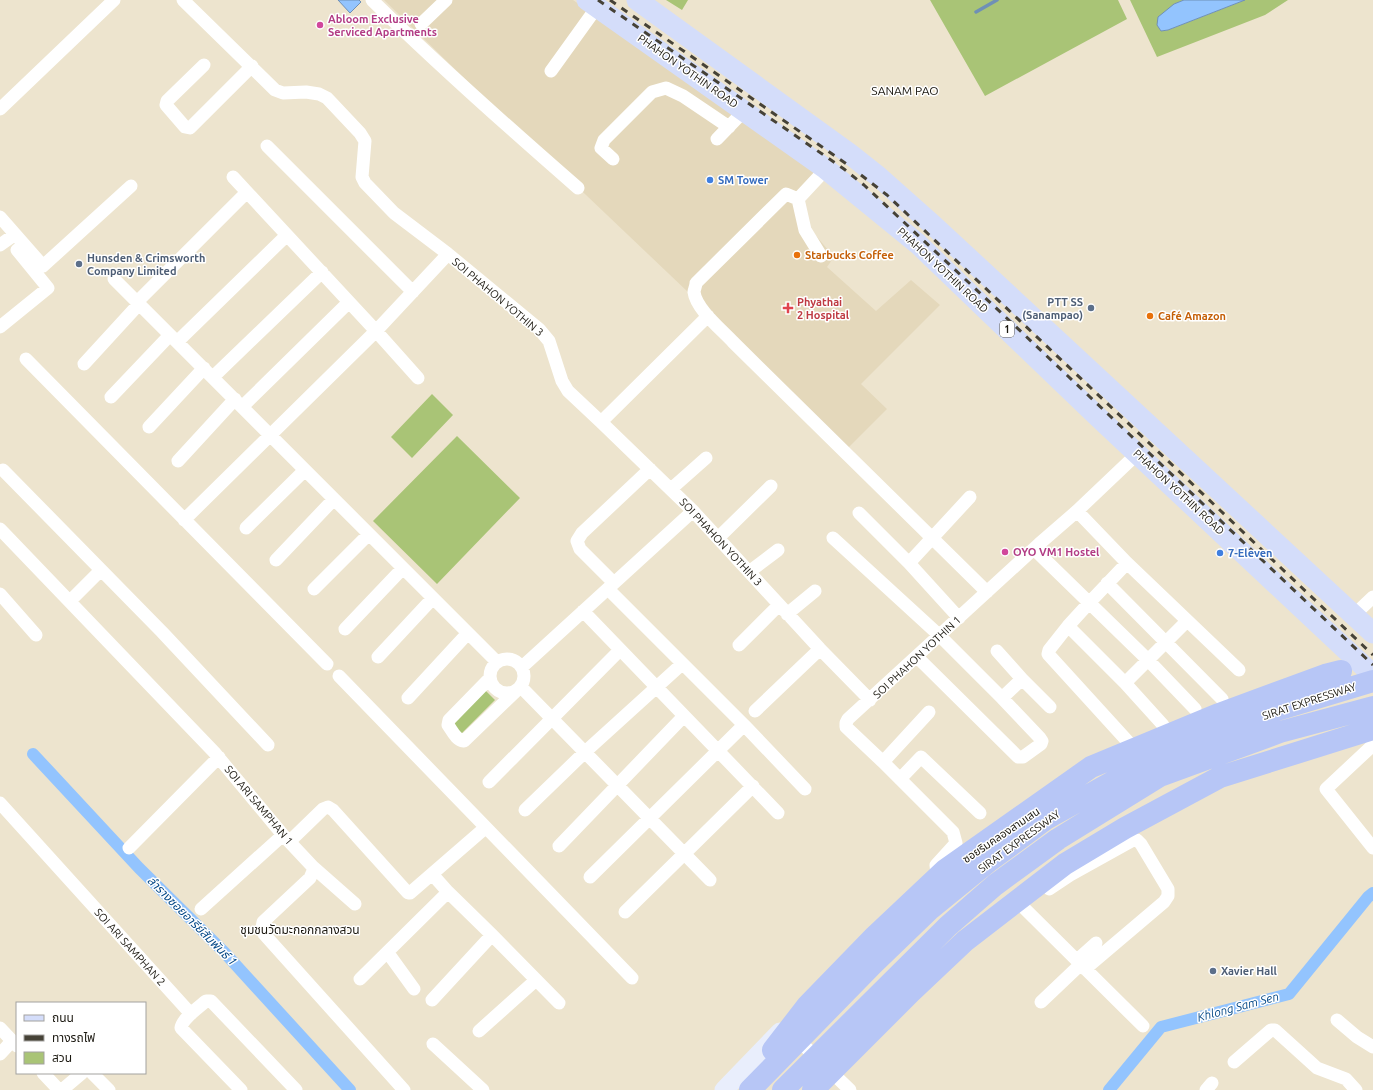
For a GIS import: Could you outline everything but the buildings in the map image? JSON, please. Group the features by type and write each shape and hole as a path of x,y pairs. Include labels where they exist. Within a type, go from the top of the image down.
{"highway":[{"path":"745,1090 770,1054 807,1006 875,936 945,870 1091,767 1196,722 1349,665"},
{"name":"SIRAT EXPRESSWAY","path":"750,1090 873,964 929,910 988,862 1046,819 1159,756 1277,710 1373,681"},
{"name":"SIRAT EXPRESSWAY","path":"783,1090 948,926 995,885 1058,840 1160,776 1280,732 1373,707"},
{"path":"813,1090 911,992 965,941 1065,864 1125,828 1220,777 1373,729"}],"main road":[{"path":"599,8 624,0"},
{"name":"1","path":"636,0 816,128 879,177 933,225 1373,632"},
{"name":"PHAHON YOTHIN ROAD","path":"599,8 826,169 918,244 1138,453 1349,665 1373,675"},
{"path":"1039,360 1058,341"}],"street":[{"path":"0,109 114,0"},
{"name":"SOI PHAHON YOTHIN 3","path":"183,0 275,90 283,92 306,92 319,94 327,98 360,133 365,141 362,177 365,183 394,213 448,254 539,330 549,341 562,381 568,391 693,511 820,649 870,700"},
{"path":"372,0 409,37 477,100 578,188"},
{"path":"421,24 446,0"},
{"path":"551,71 599,8"},
{"path":"204,65 167,101 166,105 185,127 190,128 252,66"},
{"path":"613,159 601,148 604,140 652,92 666,88 683,96 729,126"},
{"path":"717,139 744,111"},
{"path":"267,146 413,292"},
{"path":"798,199 826,169"},
{"path":"233,177 418,378"},
{"path":"0,217 7,240 43,266 131,186"},
{"path":"84,364 138,303 247,192"},
{"path":"798,199 786,194 696,283 694,292 698,302 708,316 987,592"},
{"path":"798,199 805,230 822,256"},
{"path":"111,397 287,235"},
{"path":"0,327 48,288 22,250"},
{"path":"184,520 376,331 448,254"},
{"path":"149,427 322,272"},
{"path":"114,279 497,662"},
{"path":"178,461 238,403 349,302"},
{"path":"601,422 708,316"},
{"path":"26,359 328,664"},
{"name":"SOI PHAHON YOTHIN 1","path":"936,873 936,865 956,844 953,832 846,727 846,723 1138,453"},
{"path":"671,489 706,458"},
{"path":"650,469 582,533 577,540 580,549 611,586 682,664 744,725 804,789"},
{"path":"3,470 100,571 162,632 268,745"},
{"path":"246,528 305,470"},
{"path":"718,538 771,486"},
{"path":"909,563 970,497"},
{"path":"276,560 334,499"},
{"path":"1077,510 1126,563 1239,670"},
{"path":"522,667 693,511"},
{"path":"859,513 909,563 959,618"},
{"name":"SOI ARI SAMPHAN 1","path":"0,529 219,757 286,838 313,867 355,904"},
{"path":"314,589 369,534"},
{"path":"833,538 940,636 1002,698 1042,741 1041,744 1023,757 1018,757 917,658"},
{"path":"1034,549 1148,660 1196,722"},
{"path":"750,572 778,550"},
{"path":"1126,563 1068,626 1048,654 1130,744"},
{"path":"345,629 404,568"},
{"path":"70,601 100,571"},
{"path":"1107,583 1222,699"},
{"path":"739,645 783,609 815,591"},
{"path":"0,594 36,635"},
{"path":"1354,615 1373,597"},
{"path":"378,657 433,598"},
{"path":"583,611 778,813"},
{"path":"1125,683 1187,620"},
{"path":"1068,626 1125,683 1163,725"},
{"path":"408,698 468,633"},
{"path":"756,711 820,649"},
{"path":"489,782 620,650"},
{"path":"997,651 1022,680 1050,707"},
{"path":"490,678 452,715 449,720 448,725 457,738 464,741 518,689 524,677 522,667 513,660 502,660 497,662 491,669 490,678 495,689 505,694 518,689"},
{"path":"525,810 585,752 682,664"},
{"path":"339,676 632,978"},
{"path":"1002,698 1022,680"},
{"path":"518,689 552,719 710,880"},
{"path":"883,762 928,712"},
{"path":"559,846 684,716"},
{"name":"ซอยริมคลองสามเสน","path":"724,1090 867,939 936,873 963,862 1046,804 1098,774 1176,740 1196,722"},
{"path":"590,876 744,725"},
{"path":"1373,745 1326,789 1373,848"},
{"path":"129,848 219,757"},
{"path":"900,779 921,757 980,813"},
{"path":"625,912 753,786"},
{"name":"SOI ARI SAMPHAN 2","path":"0,803 191,1014"},
{"path":"201,909 322,809 328,807 333,810 408,893 410,893 485,828"},
{"path":"936,873 981,929 987,930 996,926 1070,875 1133,840 1137,840 1141,844 1168,889 1168,896 1164,902 1081,964 1041,1002"},
{"path":"313,867 310,878 263,922 262,928 264,934 404,1090"},
{"path":"432,874 558,1003"},
{"path":"360,980 448,892"},
{"path":"1023,907 1143,1026"},
{"path":"820,1090 893,1013 981,929"},
{"path":"432,1000 492,935"},
{"path":"1081,964 1096,943"},
{"path":"388,953 414,989"},
{"path":"479,1031 536,980"},
{"path":"241,1090 182,1030 182,1024 206,1001 211,1001 296,1090"},
{"path":"1337,1020 1357,1037 1373,1047"},
{"path":"784,1026 850,1090"},
{"path":"0,1028 15,1044 0,1054"},
{"path":"1234,1062 1271,1030 1275,1030 1317,1068 1346,1079 1356,1090"},
{"path":"433,1044 483,1090"},
{"path":"44,1074 59,1090"},
{"path":"62,1090 81,1074"},
{"path":"93,1074 109,1090"}],"shaded area":[{"path":"384,0 573,0 808,165 824,180 804,197 806,224 834,257 827,267 876,311 911,280 940,305 861,384 887,409 843,453 689,293 504,117"}],"green space":[{"path":"666,0 688,0 682,10"},
{"path":"930,0 1118,0 1127,19 985,96"},
{"path":"1130,0 1184,0 1174,4 1157,25 1161,31 1168,30 1245,0 1288,0 1265,15 1157,57"},
{"path":"432,394 453,415 412,458 391,437"},
{"path":"457,436 520,498 437,584 373,521"},
{"path":"483,688 495,700 457,738 445,726"}],"water":[{"path":"338,0 359,0 361,2 350,13"},
{"path":"1184,0 1245,0 1168,30 1161,31 1157,25 1158,17 1174,4"}],"waterway":[{"path":"976,12 997,0"},
{"name":"ลำรางซอยอารีย์สัมพันธ์ 1","path":"33,754 139,868 224,952 350,1090"},
{"name":"Khlong Sam Sen","path":"1109,1090 1161,1027 1289,994 1368,897 1373,893"}],"railway":[{"path":"598,0 844,169 864,185 1373,665"},
{"path":"610,0 848,165"},
{"path":"861,175 887,195 1373,655"}],"place":[{"name":"Abloom Exclusive Serviced Apartments","path":"320,25"},
{"name":"SM Tower","path":"710,180"},
{"name":"Starbucks Coffee","path":"797,255"},
{"name":"Hunsden & Crimsworth Company Limited","path":"79,264"},
{"name":"Phyathai 2 Hospital","path":"788,308"},
{"name":"PTT SS (Sanampao)","path":"1091,308"},
{"name":"Café Amazon","path":"1150,316"},
{"name":"OYO VM1 Hostel","path":"1005,552"},
{"name":"7-Eleven","path":"1220,553"},
{"name":"Xavier Hall","path":"1213,971"}],"district":[{"name":"SANAM PAO","path":"905,91"},
{"name":"ชุมชนวัดมะกอกกลางสวน","path":"300,930"}]}
